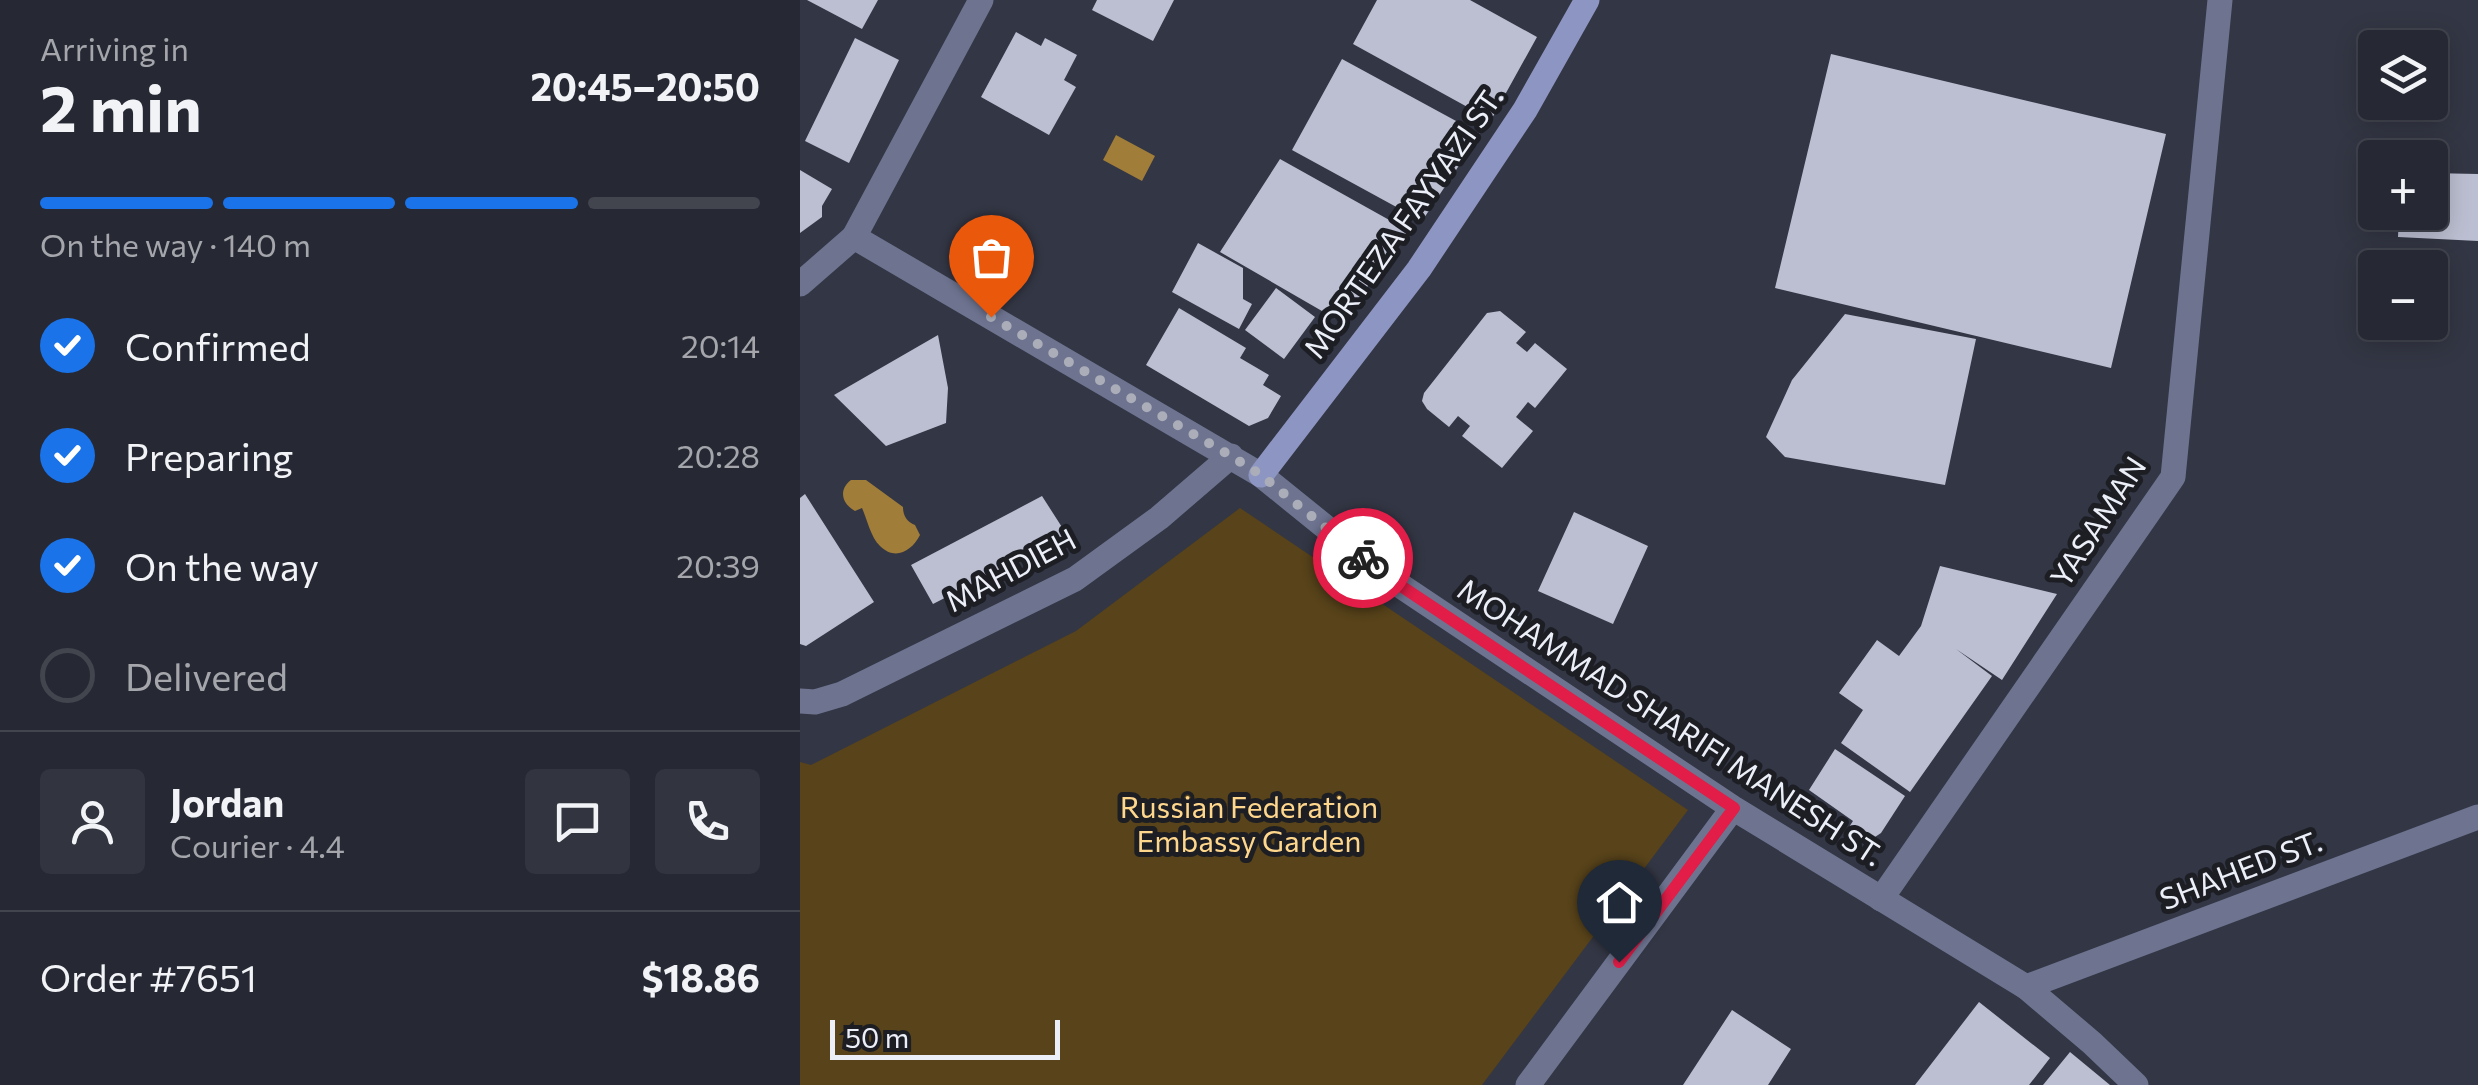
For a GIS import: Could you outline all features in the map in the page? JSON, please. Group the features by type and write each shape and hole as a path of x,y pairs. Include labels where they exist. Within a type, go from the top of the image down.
{"main road":[{"name":"MORTEZA FAYYAZI ST.","path":"1261,475 1419,270 1525,110 1588,0"}],"street":[{"path":"800,284 854,238 981,0"},
{"name":"YASAMAN","path":"1881,899 2174,477 2220,0"},
{"name":"MOHAMMAD SHARIFI MANESH ST.","path":"854,238 1261,475 1386,576 1734,808 2026,987 2136,1085"},
{"name":"MAHDIEH","path":"800,701 815,702 842,694 1075,579 1160,518 1231,456"},
{"path":"1528,1085 1734,808"},
{"name":"SHAHED ST.","path":"2026,987 2478,816"}],"green space":[{"name":"Russian Federation Embassy Garden","path":"1240,508 1688,810 1482,1085 800,1085 800,762 811,765 1076,631"}],"shaded area":[{"path":"1116,135 1155,156 1142,181 1103,160"},
{"path":"851,480 866,480 903,507 906,518 920,535 912,546 891,553 880,546 862,508 855,511 845,501 844,488"}],"building":[{"path":"807,0 878,0 862,29"},
{"path":"1097,0 1174,0 1153,41 1092,10"},
{"path":"1377,0 1470,0 1537,37 1491,120 1353,44"},
{"path":"1016,32 1041,46 1045,38 1077,55 1064,80 1076,87 1049,135 981,97"},
{"path":"855,38 899,60 849,163 805,141"},
{"path":"1831,54 2166,134 2111,368 1775,288"},
{"path":"1342,59 1480,134 1422,221 1292,150"},
{"path":"1280,159 1409,231 1341,322 1220,252"},
{"path":"800,170 832,189 822,206 822,217 800,233"},
{"path":"2448,173 2478,174 2478,241 2398,237 2398,230 2448,230"},
{"path":"1198,243 1243,268 1243,299 1252,304 1239,329 1172,292"},
{"path":"1276,288 1315,317 1284,359 1245,330"},
{"path":"1179,308 1246,348 1240,358 1269,375 1263,385 1281,396 1268,418 1249,426 1146,365"},
{"path":"1500,311 1526,332 1516,343 1527,352 1535,343 1567,369 1535,408 1528,402 1516,417 1533,431 1502,468 1462,436 1470,426 1458,416 1449,427 1422,401 1424,393 1487,313"},
{"path":"1845,314 1976,339 1945,485 1785,457 1766,437 1792,380"},
{"path":"938,335 948,388 946,423 886,446 834,395"},
{"path":"805,494 874,602 806,646 800,644 800,498"},
{"path":"1042,496 1067,535 933,604 911,565"},
{"path":"1574,512 1648,546 1613,624 1538,591"},
{"path":"1940,566 2057,594 2002,680 1956,649 1992,676 1910,792 1841,743 1863,710 1839,693 1877,640 1899,656 1921,626"},
{"path":"1835,749 1905,796 1875,837 1865,837 1849,827 1853,821 1809,790"},
{"path":"1979,1002 2050,1058 2029,1085 1915,1085"},
{"path":"1732,1010 1791,1049 1768,1085 1683,1085"},
{"path":"2070,1052 2110,1085 2043,1085"}],"way so far":[{"path":"991,317 1261,475 1363,558"}],"route":[{"path":"1363,558 1734,808 1619,962"}]}
